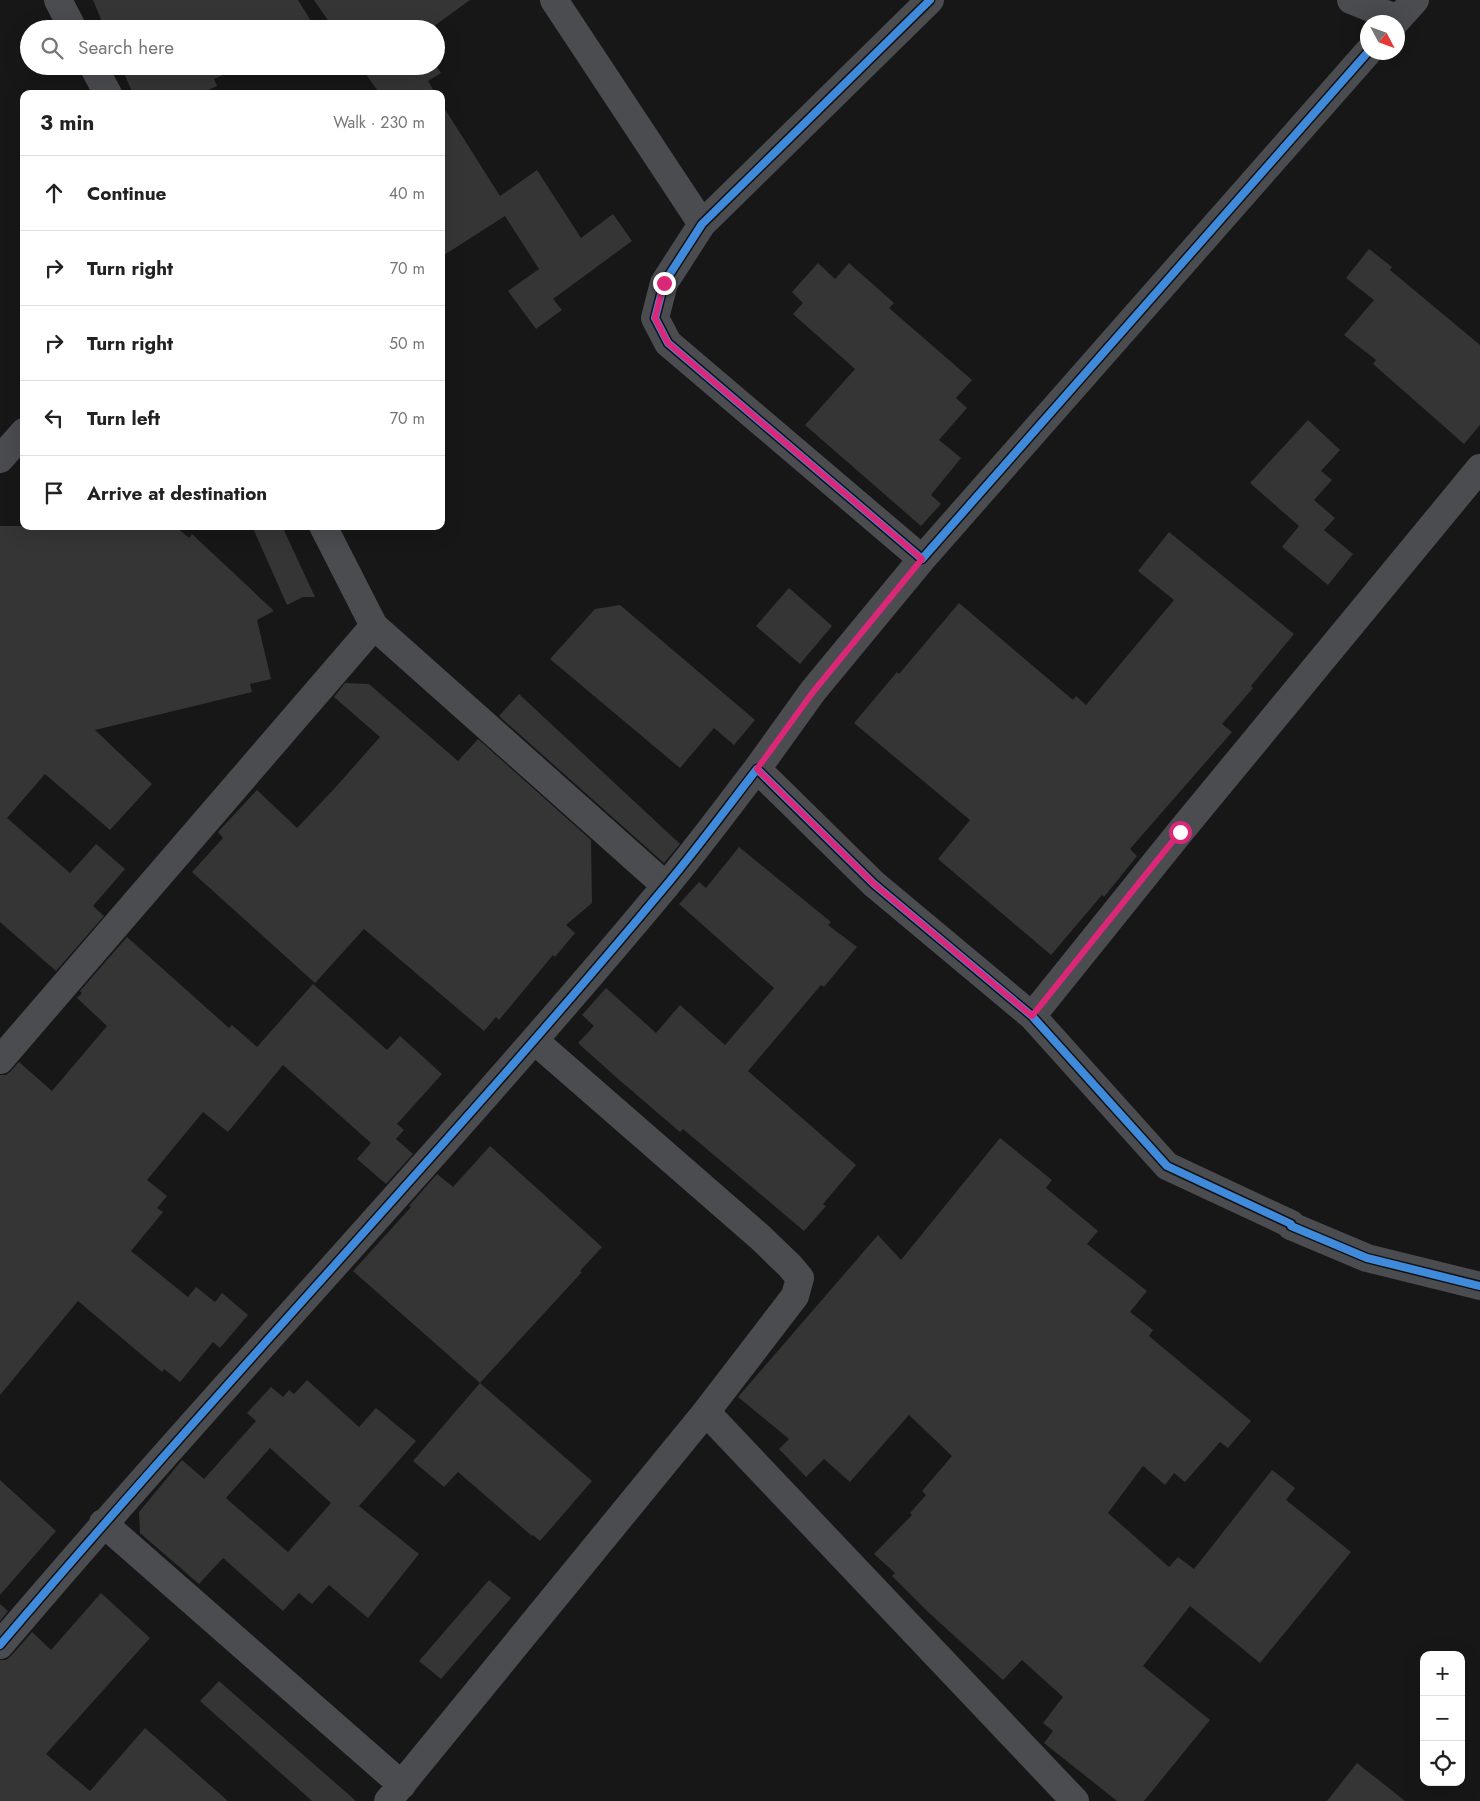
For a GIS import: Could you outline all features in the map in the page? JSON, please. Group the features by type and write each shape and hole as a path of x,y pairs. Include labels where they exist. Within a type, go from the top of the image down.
{"street":[{"path":"58,0 68,20"},
{"path":"554,0 702,224"},
{"path":"922,559 668,343 655,318 664,283 702,224 930,0"},
{"path":"1352,0 1403,14"},
{"path":"0,1645 104,1523 535,1040 666,886 757,769 813,692 922,559 1361,60"},
{"path":"98,75 106,90"},
{"path":"0,459 20,436"},
{"path":"1032,1016 1180,832 1480,468"},
{"path":"325,530 374,626 666,886"},
{"path":"0,1060 374,626"},
{"path":"757,769 874,884 1032,1016 1167,1166 1291,1224 1291,1226 1367,1258 1480,1286"},
{"path":"104,1523 395,1793 706,1412 795,1296 800,1278 762,1238 535,1040"},
{"path":"706,1412 1075,1801"}],"building":[{"path":"93,0 298,0 310,20 101,20"},
{"path":"314,0 470,0 442,20 328,20"},
{"path":"125,75 223,75 214,79 217,86 208,90 131,90"},
{"path":"366,75 438,75 428,81 434,90 377,90"},
{"path":"445,109 500,196 537,170 581,238 613,214 632,241 553,299 562,310 536,329 508,291 539,269 505,216 445,254"},
{"path":"1369,249 1392,267 1390,270 1480,345 1480,425 1464,444 1373,364 1376,360 1344,335 1374,300 1346,278"},
{"path":"818,263 835,279 849,263 894,303 889,308 972,380 956,398 967,408 939,440 961,458 931,495 941,504 921,526 805,425 855,369 793,314 803,303 792,292"},
{"path":"1308,420 1340,450 1321,471 1332,480 1314,500 1335,518 1324,530 1353,554 1328,585 1282,547 1299,526 1250,483"},
{"path":"0,526 20,526 20,530 180,530 189,538 192,534 274,611 257,620 271,679 250,684 252,692 95,730 152,784 110,830 45,774 7,818 70,873 96,844 125,869 93,906 104,916 56,971 0,922"},
{"path":"254,530 284,530 315,597 303,597 287,605"},
{"path":"1169,532 1294,634 1251,686 1253,688 1222,724 1232,732 1130,849 1137,856 1104,897 1102,895 1051,955 938,859 970,820 854,723 897,672 899,674 959,603 1073,700 1076,696 1086,705 1174,600 1138,571"},
{"path":"789,588 832,626 800,664 756,626"},
{"path":"620,605 755,720 734,745 714,728 680,768 550,659 595,609"},
{"path":"345,683 369,684 458,761 478,739 591,840 592,903 566,925 575,933 555,957 553,955 499,1020 496,1017 484,1031 364,929 315,983 192,872 223,838 218,832 257,790 297,828 380,737 334,697"},
{"path":"519,694 680,844 664,863 499,716"},
{"path":"739,847 831,922 828,925 857,947 824,987 821,985 748,1071 856,1165 823,1204 826,1206 804,1231 683,1129 680,1132 578,1043 594,1026 582,1015 606,988 656,1033 680,1005 725,1045 774,988 679,904 699,882 706,888"},
{"path":"127,937 229,1028 232,1025 257,1047 313,984 387,1050 400,1036 442,1074 397,1124 404,1130 396,1139 413,1154 386,1184 357,1159 371,1143 283,1065 228,1132 203,1112 147,1180 167,1196 157,1208 163,1212 131,1251 188,1297 196,1287 215,1302 222,1293 248,1315 220,1348 213,1342 180,1382 164,1369 162,1372 78,1301 0,1395 0,1075 6,1075 19,1062 52,1091 107,1026 77,998 82,993 80,991"},
{"path":"1000,1138 1052,1180 1046,1188 1098,1231 1087,1244 1147,1291 1130,1312 1153,1330 1149,1336 1251,1421 1228,1448 1220,1442 1185,1482 1174,1473 1165,1485 1143,1466 1108,1513 1169,1567 1178,1557 1194,1569 1272,1470 1295,1488 1286,1500 1351,1552 1260,1663 1190,1606 1143,1666 1210,1720 1144,1801 1117,1801 1044,1743 1053,1731 1043,1723 1063,1697 1022,1660 1003,1680 928,1612 892,1576 895,1573 874,1554 912,1515 910,1513 926,1495 922,1491 952,1456 909,1415 850,1482 824,1459 806,1477 779,1449 789,1439 738,1397 878,1235 901,1260"},
{"path":"490,1146 602,1247 580,1271 582,1272 480,1383 353,1271 411,1207 409,1206 437,1174 453,1187"},
{"path":"307,1380 359,1427 376,1408 416,1441 359,1506 419,1554 368,1618 329,1585 312,1604 299,1593 283,1611 223,1558 199,1584 140,1533 139,1512 182,1460 204,1479 256,1421 247,1413 271,1387 283,1397 289,1390 294,1394","holes":["270,1448 331,1503 288,1552 226,1498"]},
{"path":"480,1383 592,1481 540,1541 458,1472 444,1487 413,1461"},
{"path":"0,1480 56,1531 0,1595"},
{"path":"489,1580 511,1598 441,1679 419,1661"},
{"path":"101,1593 150,1638 46,1754 90,1791 145,1728 228,1801 0,1801 0,1660 6,1660 11,1656 32,1632 51,1650"},
{"path":"0,1604 8,1611 0,1621"},
{"path":"219,1681 356,1801 312,1801 200,1701"},
{"path":"1357,1763 1405,1801 1327,1801"}],"cycle path":[{"path":"930,0 702,224 664,283 655,318 668,343 922,559 1361,60"},
{"path":"0,1645 165,1455 583,984 676,874 757,769 874,884 1032,1016 1167,1166 1291,1224 1291,1226 1367,1258 1480,1286"}],"route":[{"path":"664,283 655,318 668,343 922,559 813,692 757,769 874,884 1032,1016 1180,832"}]}
